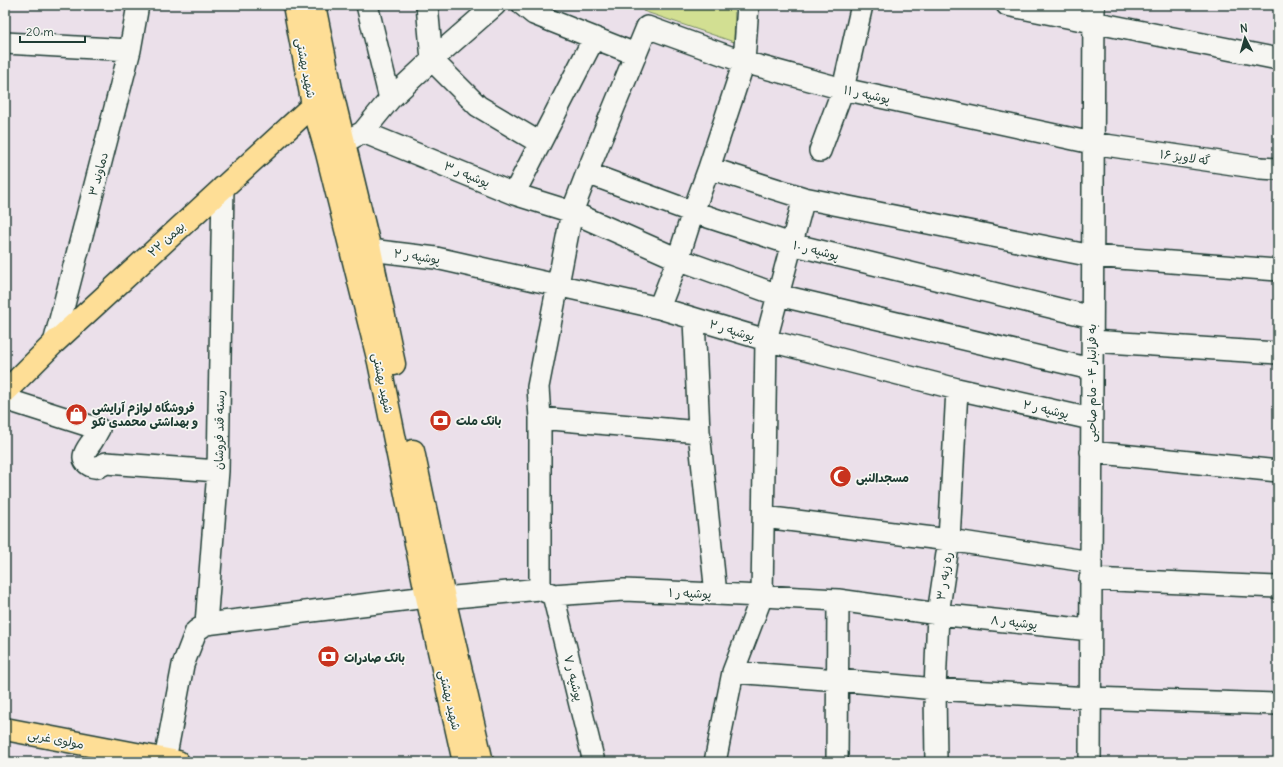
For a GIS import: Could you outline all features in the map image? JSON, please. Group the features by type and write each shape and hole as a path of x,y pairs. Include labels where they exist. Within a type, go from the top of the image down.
{"main road":[{"name":"شهید بهشتی","path":"294,5 313,105 335,148 370,250 464,762"},
{"name":"شهید بهشتی","path":"314,5 331,89 335,148 379,362 435,598 482,762"},
{"name":"۲۲ بهمن","path":"5,392 54,343 331,89"},
{"name":"مولوی غربی","path":"5,729 172,761"}],"street":[{"name":"دماوند ۳","path":"54,343 130,50 138,5"},
{"path":"367,5 390,99"},
{"path":"427,5 432,60 478,106 540,143"},
{"path":"335,148 363,132 390,99 495,5"},
{"path":"523,5 534,14 634,54 572,212"},
{"path":"659,308 678,260 744,62 748,5"},
{"path":"820,151 843,89 862,5"},
{"path":"1007,5 1093,13 1278,59"},
{"name":"به فرانبار ۴ - مام صاحبی","path":"1090,762 1093,13"},
{"name":"پوشپه ر ۱۱","path":"634,54 647,27 744,62 843,89 1092,143"},
{"path":"514,194 594,38"},
{"path":"5,43 130,50"},
{"name":"پوشپه ر ۳","path":"363,132 514,194 572,212 678,260 778,295 1091,370"},
{"name":"۱۶ گه لاویژ","path":"1092,143 1260,168 1278,169"},
{"path":"709,168 804,198 1092,256 1278,270"},
{"name":"پوشپه ر ۱۰","path":"587,173 693,212 791,244 1092,317"},
{"name":"رسته قند فروشان","path":"206,624 218,471 223,187"},
{"path":"715,762 733,672 762,596 766,340 804,198"},
{"name":"پوشپه ر ۷","path":"572,212 538,387 547,592 594,762"},
{"name":"پوشپه ر ۲","path":"370,250 436,258 659,308 766,340 957,389 1091,419"},
{"path":"694,319 699,432 716,594"},
{"path":"1092,341 1278,353"},
{"name":"ره زبه ر ۳","path":"936,762 935,689 938,614 949,540 957,389"},
{"path":"5,399 99,429 90,444 85,449 84,456 86,463 92,467 100,467 106,463 218,471"},
{"path":"540,418 699,432"},
{"path":"1091,452 1278,471"},
{"path":"764,517 949,540 1090,571 1278,587"},
{"name":"۱ پوشپه ر","path":"206,624 435,598 547,592 624,590 838,600 938,614"},
{"path":"837,762 838,600"},
{"name":"پوشپە ر ۸","path":"938,614 1090,630"},
{"path":"172,761 183,665 196,631 206,624"},
{"path":"733,672 935,689 1090,698 1278,704"}],"green space":[{"path":"643,5 735,5 734,42 643,11"}],"place":[{"name":"فروشگاه لوازم آرایشی و بهداشتی محمدی نکو","path":"76,414"},
{"name":"بانک ملت","path":"440,420"},
{"name":"مسجدالنبی","path":"841,477"},
{"name":"بانک صادرات","path":"328,657"}]}
